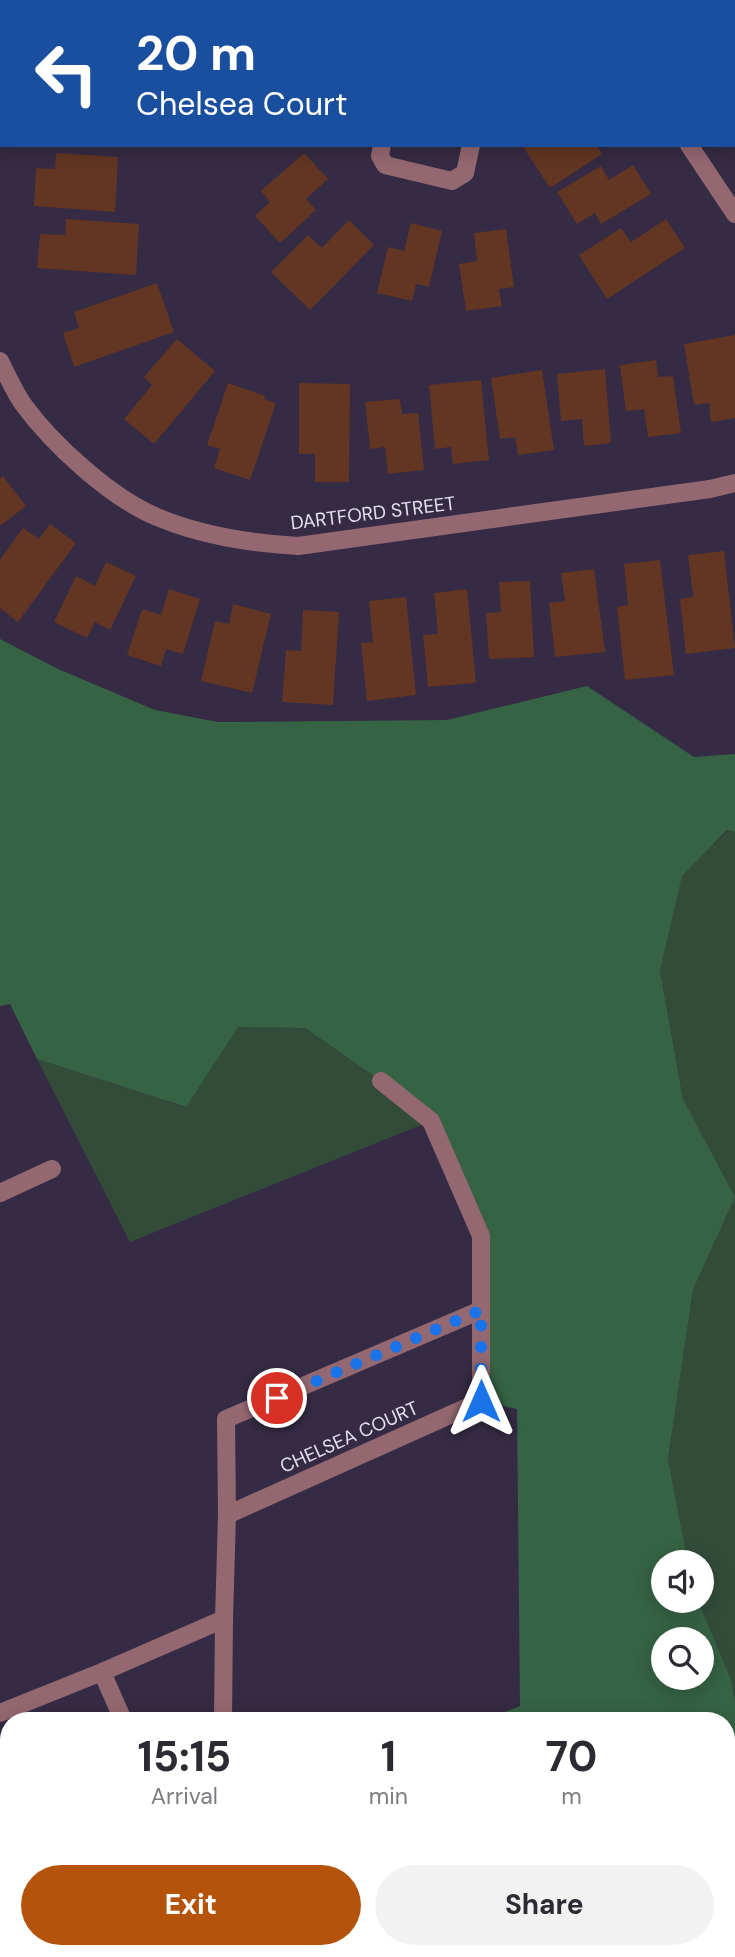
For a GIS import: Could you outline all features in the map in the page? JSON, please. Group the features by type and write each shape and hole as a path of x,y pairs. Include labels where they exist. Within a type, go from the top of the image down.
{"street":[{"path":"382,147 380,156 385,165 452,181 465,173 471,147"},
{"path":"691,147 735,214"},
{"name":"DARTFORD STREET","path":"0,361 23,404 71,456 110,489 157,517 211,535 239,541 298,545 710,489 735,483"},
{"name":"CHELSEA COURT","path":"227,1515 481,1401 481,1236 431,1121 381,1082"},
{"path":"0,1193 52,1169"},
{"path":"223,1712 226,1419 481,1310"},
{"path":"2,1712 223,1619"},
{"path":"102,1672 120,1712"}],"green space":[{"path":"0,639 58,669 155,710 218,722 447,720 587,686 694,757 735,754 735,832 727,830 682,876 660,971 683,1099 735,1197 693,1290 668,1459 686,1550 651,1550 651,1613 703,1613 709,1627 651,1627 651,1690 714,1690 714,1639 731,1679 735,1712 505,1712 520,1706 517,1409 481,1401 481,1236 431,1121 381,1081 305,1028 238,1027 186,1107 37,1059 10,1004 0,1006"},
{"path":"728,830 735,832 735,1197 683,1099 660,971 682,875"},
{"path":"238,1026 305,1028 381,1081 431,1121 130,1242 37,1059 185,1107"},
{"path":"735,1197 735,1703 731,1679 714,1639 714,1627 709,1627 703,1613 714,1613 714,1550 686,1550 668,1459 693,1290"}],"building":[{"path":"523,147 597,147 602,154 550,188"},
{"path":"56,153 118,157 115,212 34,206 36,168 55,169"},
{"path":"304,153 328,179 306,199 316,210 280,243 255,216 270,202 261,191"},
{"path":"633,165 651,194 601,224 595,213 577,224 557,192 601,166 609,180"},
{"path":"66,219 139,224 136,275 37,268 40,234 65,235"},
{"path":"666,219 685,248 607,299 579,255 621,228 631,242"},
{"path":"349,220 374,245 310,310 271,272 308,235 322,248"},
{"path":"411,223 442,231 429,287 416,284 412,301 377,293 388,247 404,251"},
{"path":"506,229 514,287 499,289 502,306 466,311 459,264 477,261 474,233"},
{"path":"157,283 174,332 74,367 63,333 79,328 74,312"},
{"path":"735,335 735,418 711,422 709,403 694,405 684,344"},
{"path":"177,339 215,371 154,444 124,419 152,385 144,377"},
{"path":"656,360 658,377 673,376 681,433 648,437 644,409 626,411 620,365"},
{"path":"605,369 611,443 584,446 582,419 561,421 557,374"},
{"path":"542,370 554,450 518,455 515,437 500,439 491,378"},
{"path":"481,380 489,460 453,464 451,447 435,449 429,385"},
{"path":"228,383 265,396 264,399 276,403 250,480 214,468 220,449 207,445"},
{"path":"299,383 350,384 349,482 315,482 315,454 299,454"},
{"path":"400,399 402,414 418,413 424,470 388,474 385,447 370,449 365,402"},
{"path":"3,476 26,506 0,526 0,479"},
{"path":"50,524 76,543 18,622 0,608 0,560 23,528 39,539"},
{"path":"724,551 735,648 686,654 680,599 693,597 688,555"},
{"path":"660,560 674,675 625,680 617,607 628,605 624,564"},
{"path":"106,562 136,576 110,630 95,622 87,638 54,622 76,576 95,586"},
{"path":"594,569 605,652 555,657 549,603 565,601 561,573"},
{"path":"530,581 534,657 489,659 486,613 501,612 499,582"},
{"path":"169,589 200,599 183,654 166,649 161,666 127,655 142,609 161,615"},
{"path":"467,589 476,683 428,687 423,635 438,634 434,593"},
{"path":"406,597 416,695 367,701 361,643 373,642 369,601"},
{"path":"233,604 271,614 252,693 201,681 215,621 229,624"},
{"path":"303,610 339,612 333,705 282,702 286,650 301,651"}],"route":[{"path":"277,1398 481,1310 481,1401"}]}
